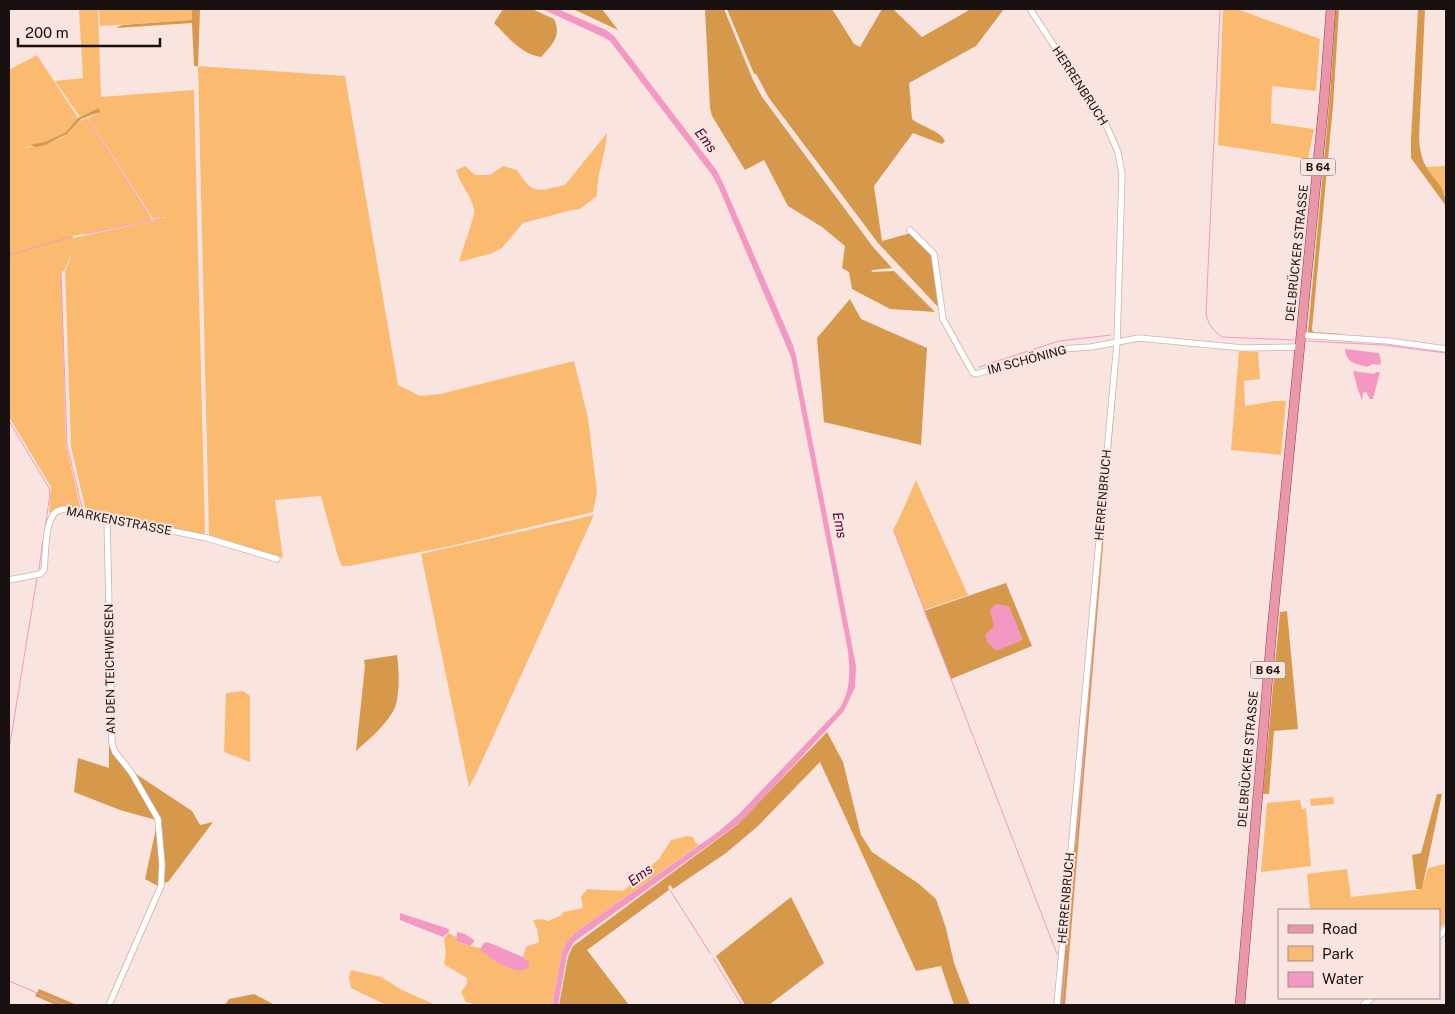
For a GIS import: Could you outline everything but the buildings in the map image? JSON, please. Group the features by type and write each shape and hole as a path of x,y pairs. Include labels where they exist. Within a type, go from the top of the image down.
{"main road":[{"name":"DELBRÜCKER STRASSE","path":"1240,1005 1272,629 1331,9"}],"street":[{"name":"HERRENBRUCH","path":"1030,9 1107,127 1118,152 1122,174 1117,343 1057,1005"},
{"name":"IM SCHÖNING","path":"910,230 934,254 943,319 972,373 976,374 1060,349 1091,347 1139,338 1243,348 1300,347"},
{"name":"DELBRÜCKER STRASSE","path":"1301,335 1388,341 1446,349"},
{"name":"MARKENSTRASSE","path":"9,580 40,574 44,570 48,533 52,518 57,511 64,509 207,538 277,559"},
{"name":"AN DEN TEICHWIESEN","path":"107,519 112,744 115,752 132,772 158,819 162,864 161,886 109,1005"}],"green space":[{"path":"79,9 98,9 101,97 194,90 205,533 202,534 86,511 71,447 65,272 72,253 64,271 61,272 66,445 81,510 57,508 49,513 51,487 9,417 9,70 37,55 78,118 66,132 45,142 23,148 53,142 87,118 152,220 73,236 73,238 166,218 153,219 88,118 100,112 99,109 80,117 55,81 83,78"},
{"path":"99,9 192,9 193,20 100,26"},
{"path":"1223,9 1237,9 1320,39 1316,91 1272,86 1271,123 1314,129 1308,159 1218,145"},
{"path":"198,66 345,76 398,385 420,396 440,394 574,361 588,418 597,492 593,512 451,546 349,566 342,566 338,557 321,496 275,500 283,558 209,535"},
{"path":"607,133 597,196 580,209 523,223 502,248 490,254 459,262 473,219 474,209 456,170 465,166 475,175 490,175 503,166 517,170 527,184 536,190 565,185"},
{"path":"1446,166 1446,195 1426,167"},
{"path":"1239,351 1258,352 1260,379 1244,381 1245,406 1286,401 1281,455 1231,450"},
{"path":"916,480 968,595 924,610 893,529"},
{"path":"594,515 477,772 469,787 421,554"},
{"path":"243,691 250,696 250,762 224,752 226,693"},
{"path":"1333,797 1334,804 1311,806 1310,799"},
{"path":"1300,800 1302,809 1306,808 1311,866 1261,872 1267,803"},
{"path":"687,836 693,837 699,845 576,932 567,941 562,953 552,1005 479,1005 466,1002 461,992 467,984 467,978 445,965 444,962 446,953 444,939 448,933 456,937 456,941 480,948 496,962 517,971 529,962 523,957 526,947 539,942 533,920 542,919 548,921 560,916 564,912 583,908 581,897 587,889 623,891 659,859 671,840"},
{"path":"1446,864 1446,922 1440,928 1440,909 1310,909 1307,874 1347,869 1351,897 1422,889 1428,868"},
{"path":"351,970 381,977 402,990 436,1005 386,1005 351,988 349,978"}],"shaded area":[{"path":"192,9 200,9 198,66 194,66 192,23 116,28 122,25 192,20"},
{"path":"503,9 532,9 554,19 557,30 555,40 541,57 521,49 494,23"},
{"path":"573,9 602,9 618,30"},
{"path":"705,9 724,9 753,80 762,97 873,247 892,268 873,270 871,272 894,271 935,312 890,309 852,289 849,272 842,268 845,246 822,227 788,206 764,160 745,170 712,116 710,108"},
{"path":"727,9 832,9 854,44 860,47 882,9 893,9 922,37 971,9 1004,9 976,46 909,83 912,119 935,131 945,141 942,144 913,133 874,186 882,241 911,233 933,255 939,308 878,243 769,98 756,74 754,74"},
{"path":"1336,9 1339,9 1333,106 1312,329 1313,332 1341,334 1342,336 1312,334 1308,332 1330,96"},
{"path":"1418,9 1425,9 1420,146 1425,165 1440,186 1446,200 1446,206 1411,158"},
{"path":"99,108 100,112 81,119 67,134 45,145 36,147 30,145 45,142 66,132 78,118"},
{"path":"850,299 861,319 927,348 921,445 824,422 817,338"},
{"path":"1119,352 1065,1005 1057,1005"},
{"path":"1006,583 1032,646 951,679 924,611"},
{"path":"1287,611 1298,729 1274,731 1269,794 1263,794 1280,612"},
{"path":"397,655 399,685 395,708 380,728 356,751 365,666 364,660"},
{"path":"827,732 843,762 861,835 872,852 919,884 936,899 946,928 954,963 970,1005 954,1005 941,966 916,971 820,762 758,826 726,853 673,889 670,885 668,887 669,890 587,950 629,1005 559,1005 568,957 573,946 737,825"},
{"path":"109,745 128,772 156,820 120,810 74,792 78,758 109,768"},
{"path":"133,772 192,811 200,825 213,822 168,882 163,883 161,818"},
{"path":"1437,794 1442,794 1422,889 1416,889 1412,855 1421,853"},
{"path":"157,824 160,868 158,886 145,879"},
{"path":"791,897 824,963 769,1005 745,1005 716,956"},
{"path":"39,989 77,1005 56,1005 35,996"},
{"path":"254,994 275,1005 225,1005 229,999"}],"water":[{"path":"542,9 558,9 606,30 614,36 717,171 723,183 793,345 856,666 855,687 844,711 744,819 574,942 567,955 558,1005 552,1005 562,953 567,941 576,932 718,832 739,814 840,708 848,687 849,666 848,651 791,357 718,186 712,175 610,41"},
{"path":"1345,349 1379,353 1380,365 1373,364 1367,367 1352,362 1348,358"},
{"path":"1353,371 1374,374 1380,372 1373,399 1370,399 1366,392 1363,393 1362,400"},
{"path":"996,604 1009,606 1023,640 996,651 987,642 985,635 994,626 990,610"},
{"path":"400,913 449,929 449,932 443,937 400,920"},
{"path":"457,932 465,934 474,942 470,946 456,941"},
{"path":"486,942 523,957 529,962 529,968 517,971 496,962 480,950"}],"waterway":[{"path":"1220,9 1206,313 1211,327 1222,337 1294,340"},
{"path":"89,121 150,217"},
{"path":"85,234 164,218"},
{"path":"9,255 71,237"},
{"path":"61,273 67,445 82,508"},
{"path":"979,367 1059,341 1111,335"},
{"path":"1307,341 1383,345 1446,353"},
{"path":"9,421 49,488 45,529"},
{"path":"894,531 1057,954"},
{"path":"39,569 43,540"},
{"path":"1099,568 1100,557"},
{"path":"1076,845 1099,575"},
{"path":"9,750 37,578"},
{"path":"1067,950 1075,857"},
{"path":"670,890 710,953"},
{"path":"713,958 742,1005"},
{"path":"1062,1005 1066,959"},
{"path":"9,981 65,1005"}],"water label":[{"name":"Ems","path":"706,140"},
{"name":"Ems","path":"840,525"},
{"name":"Ems","path":"640,875"}]}
